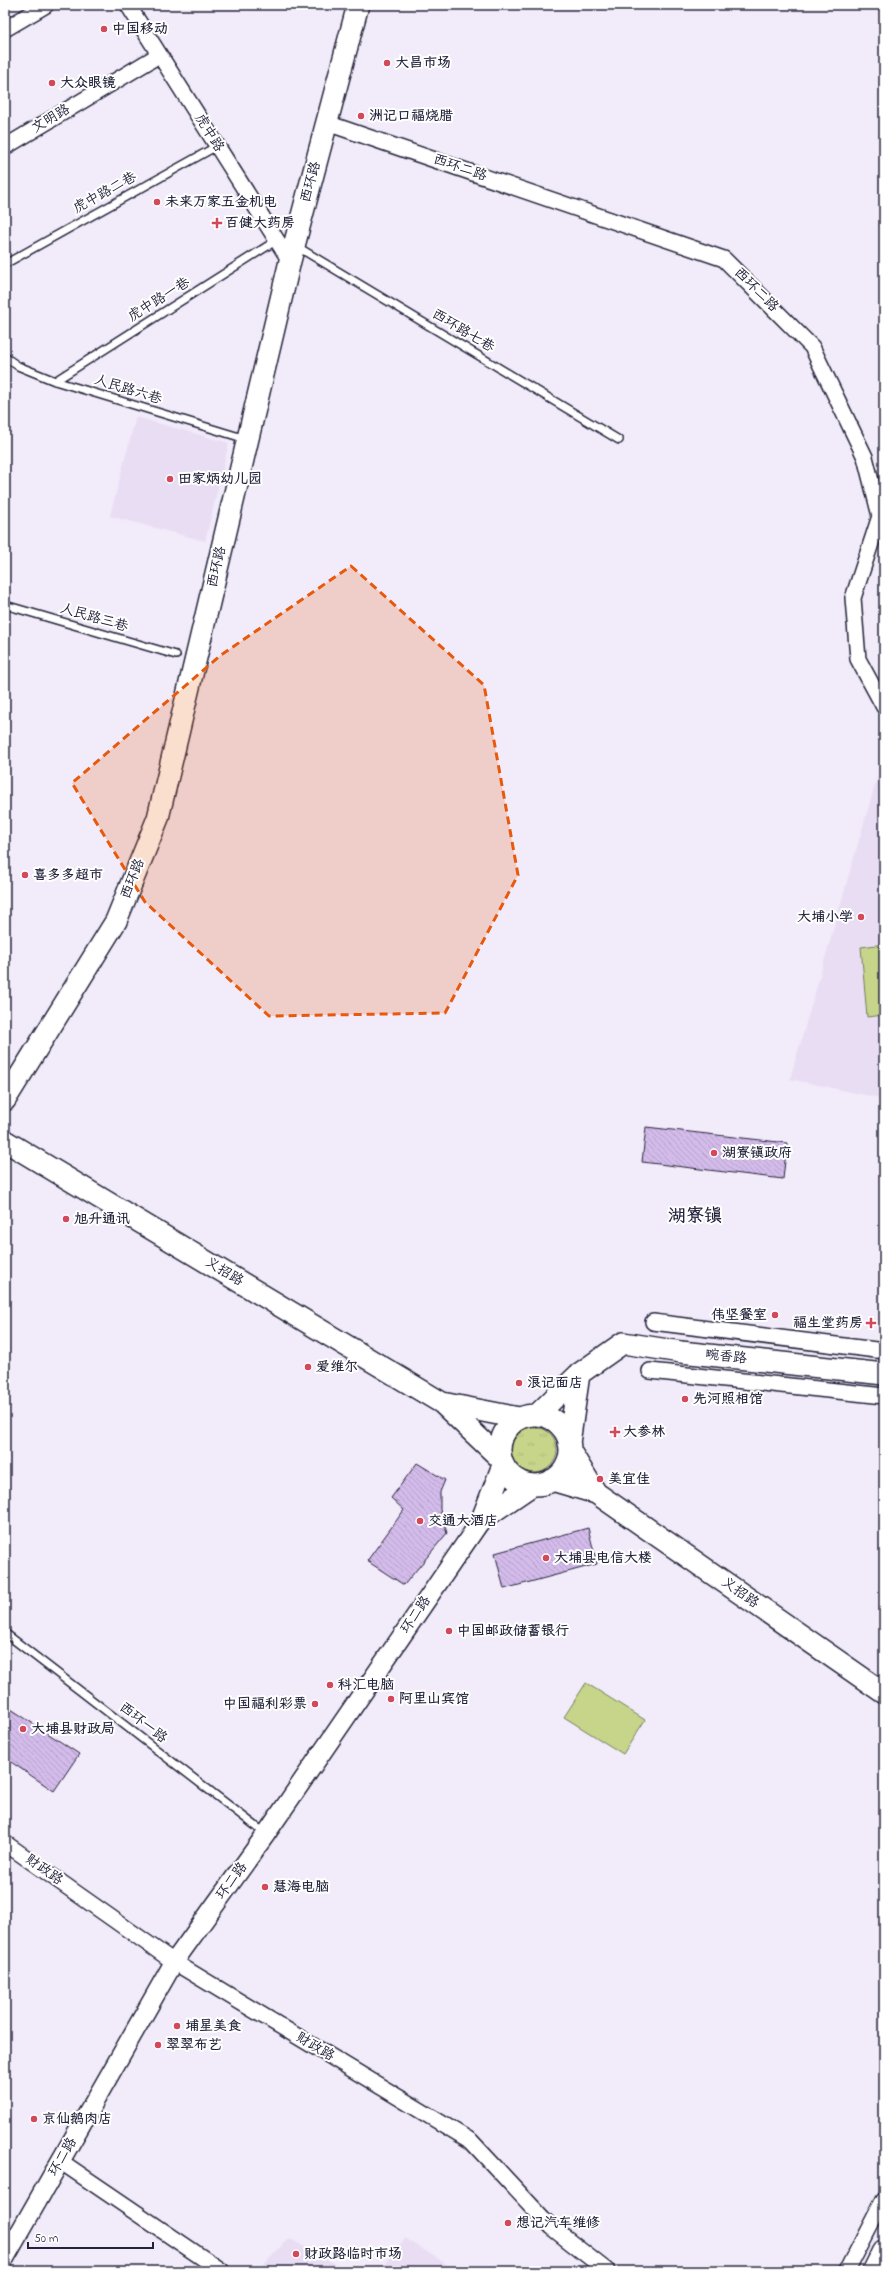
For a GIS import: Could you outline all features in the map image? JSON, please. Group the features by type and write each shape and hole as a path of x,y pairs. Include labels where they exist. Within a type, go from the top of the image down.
{"main road":[{"name":"西环路","path":"5,1100 116,921 158,818 248,439 287,249 326,123 358,5"},
{"name":"义招路","path":"5,1141 442,1403"},
{"name":"畹香路","path":"528,1416 579,1374 623,1343 681,1352 884,1374"},
{"path":"482,1519 565,1469 570,1447 579,1374"},
{"path":"442,1403 554,1420 563,1427 570,1447 596,1493"},
{"path":"442,1403 501,1462 515,1480 542,1482 596,1493"},
{"path":"482,1519 501,1462 500,1441 504,1431 528,1416"},
{"name":"义招路","path":"596,1493 884,1693"},
{"path":"874,2271 884,2251"}],"street":[{"path":"5,28 46,5"},
{"name":"虎中路","path":"128,5 217,146 287,249"},
{"name":"文明路","path":"5,147 159,55"},
{"name":"西环二路","path":"326,123 724,259 812,347 864,457 880,516 853,598 858,659 884,707"},
{"path":"653,1322 884,1351"},
{"path":"650,1371 884,1396"},
{"name":"环二路","path":"5,2258 174,1962 266,1834 482,1519"},
{"name":"财政路","path":"5,1843 174,1962 471,2141 551,2227 607,2271"},
{"path":"60,2161 222,2271"},
{"path":"847,2271 884,2199"}],"lane":[{"name":"虎中路二巷","path":"5,264 217,146"},
{"name":"虎中路一巷","path":"55,381 287,249"},
{"name":"西环路七巷","path":"287,249 618,440"},
{"name":"人民路六巷","path":"5,357 18,366 55,381 248,439"},
{"name":"人民路三巷","path":"5,605 176,655"},
{"name":"西环一路","path":"5,1633 266,1834"}],"highlighted area":[{"path":"351,566 484,685 518,875 445,1013 269,1016 145,902 72,783 221,655"}],"shaded area":[{"name":"田家炳幼儿园","path":"136,417 229,443 205,541 110,516"},
{"name":"大埔小学","path":"884,754 884,1099 790,1079"},
{"name":"财政路临时市场","path":"289,2238 347,2271 258,2271"},
{"name":"财政路临时市场","path":"405,2238 457,2271 379,2271"}],"green space":[{"path":"884,944 884,1015 867,1017 861,947"},
{"path":"534,1427 547,1431 553,1437 557,1450 553,1463 547,1469 534,1473 521,1469 515,1463 511,1450 515,1437 521,1431"},
{"path":"586,1683 645,1720 623,1754 564,1717"}],"building":[{"name":"湖寮镇政府","path":"646,1127 787,1143 783,1179 642,1162"},
{"name":"交通大酒店","path":"417,1463 445,1480 440,1492 440,1510 447,1533 404,1585 367,1561 404,1510 391,1498"},
{"name":"大埔县电信大楼","path":"588,1528 597,1564 504,1589 495,1553"},
{"name":"大埔县财政局","path":"5,1705 79,1754 54,1791 5,1758"}],"place":[{"name":"中国移动","path":"104,29"},
{"name":"大昌市场","path":"387,63"},
{"name":"大众眼镜","path":"52,83"},
{"name":"洲记口福烧腊","path":"361,116"},
{"name":"未来万家五金机电","path":"157,202"},
{"name":"百健大药房","path":"217,223"},
{"name":"田家炳幼儿园","path":"170,479"},
{"name":"喜多多超市","path":"25,875"},
{"name":"大埔小学","path":"861,917"},
{"name":"湖寮镇政府","path":"714,1153"},
{"name":"旭升通讯","path":"66,1219"},
{"name":"伟坚餐室","path":"775,1315"},
{"name":"福生堂药房","path":"871,1323"},
{"name":"爱维尔","path":"308,1367"},
{"name":"浪记面店","path":"519,1383"},
{"name":"先河照相馆","path":"685,1399"},
{"name":"大参林","path":"615,1432"},
{"name":"美宜佳","path":"600,1479"},
{"name":"交通大酒店","path":"420,1521"},
{"name":"大埔县电信大楼","path":"546,1558"},
{"name":"中国邮政储蓄银行","path":"449,1631"},
{"name":"科汇电脑","path":"330,1685"},
{"name":"阿里山宾馆","path":"391,1699"},
{"name":"中国福利彩票","path":"315,1704"},
{"name":"大埔县财政局","path":"23,1729"},
{"name":"慧海电脑","path":"265,1887"},
{"name":"埔星美食","path":"177,2026"},
{"name":"翠翠布艺","path":"158,2045"},
{"name":"京仙鹅肉店","path":"34,2119"},
{"name":"想记汽车维修","path":"508,2223"},
{"name":"财政路临时市场","path":"296,2254"}],"district":[{"name":"湖寮镇","path":"695,1217"}]}
